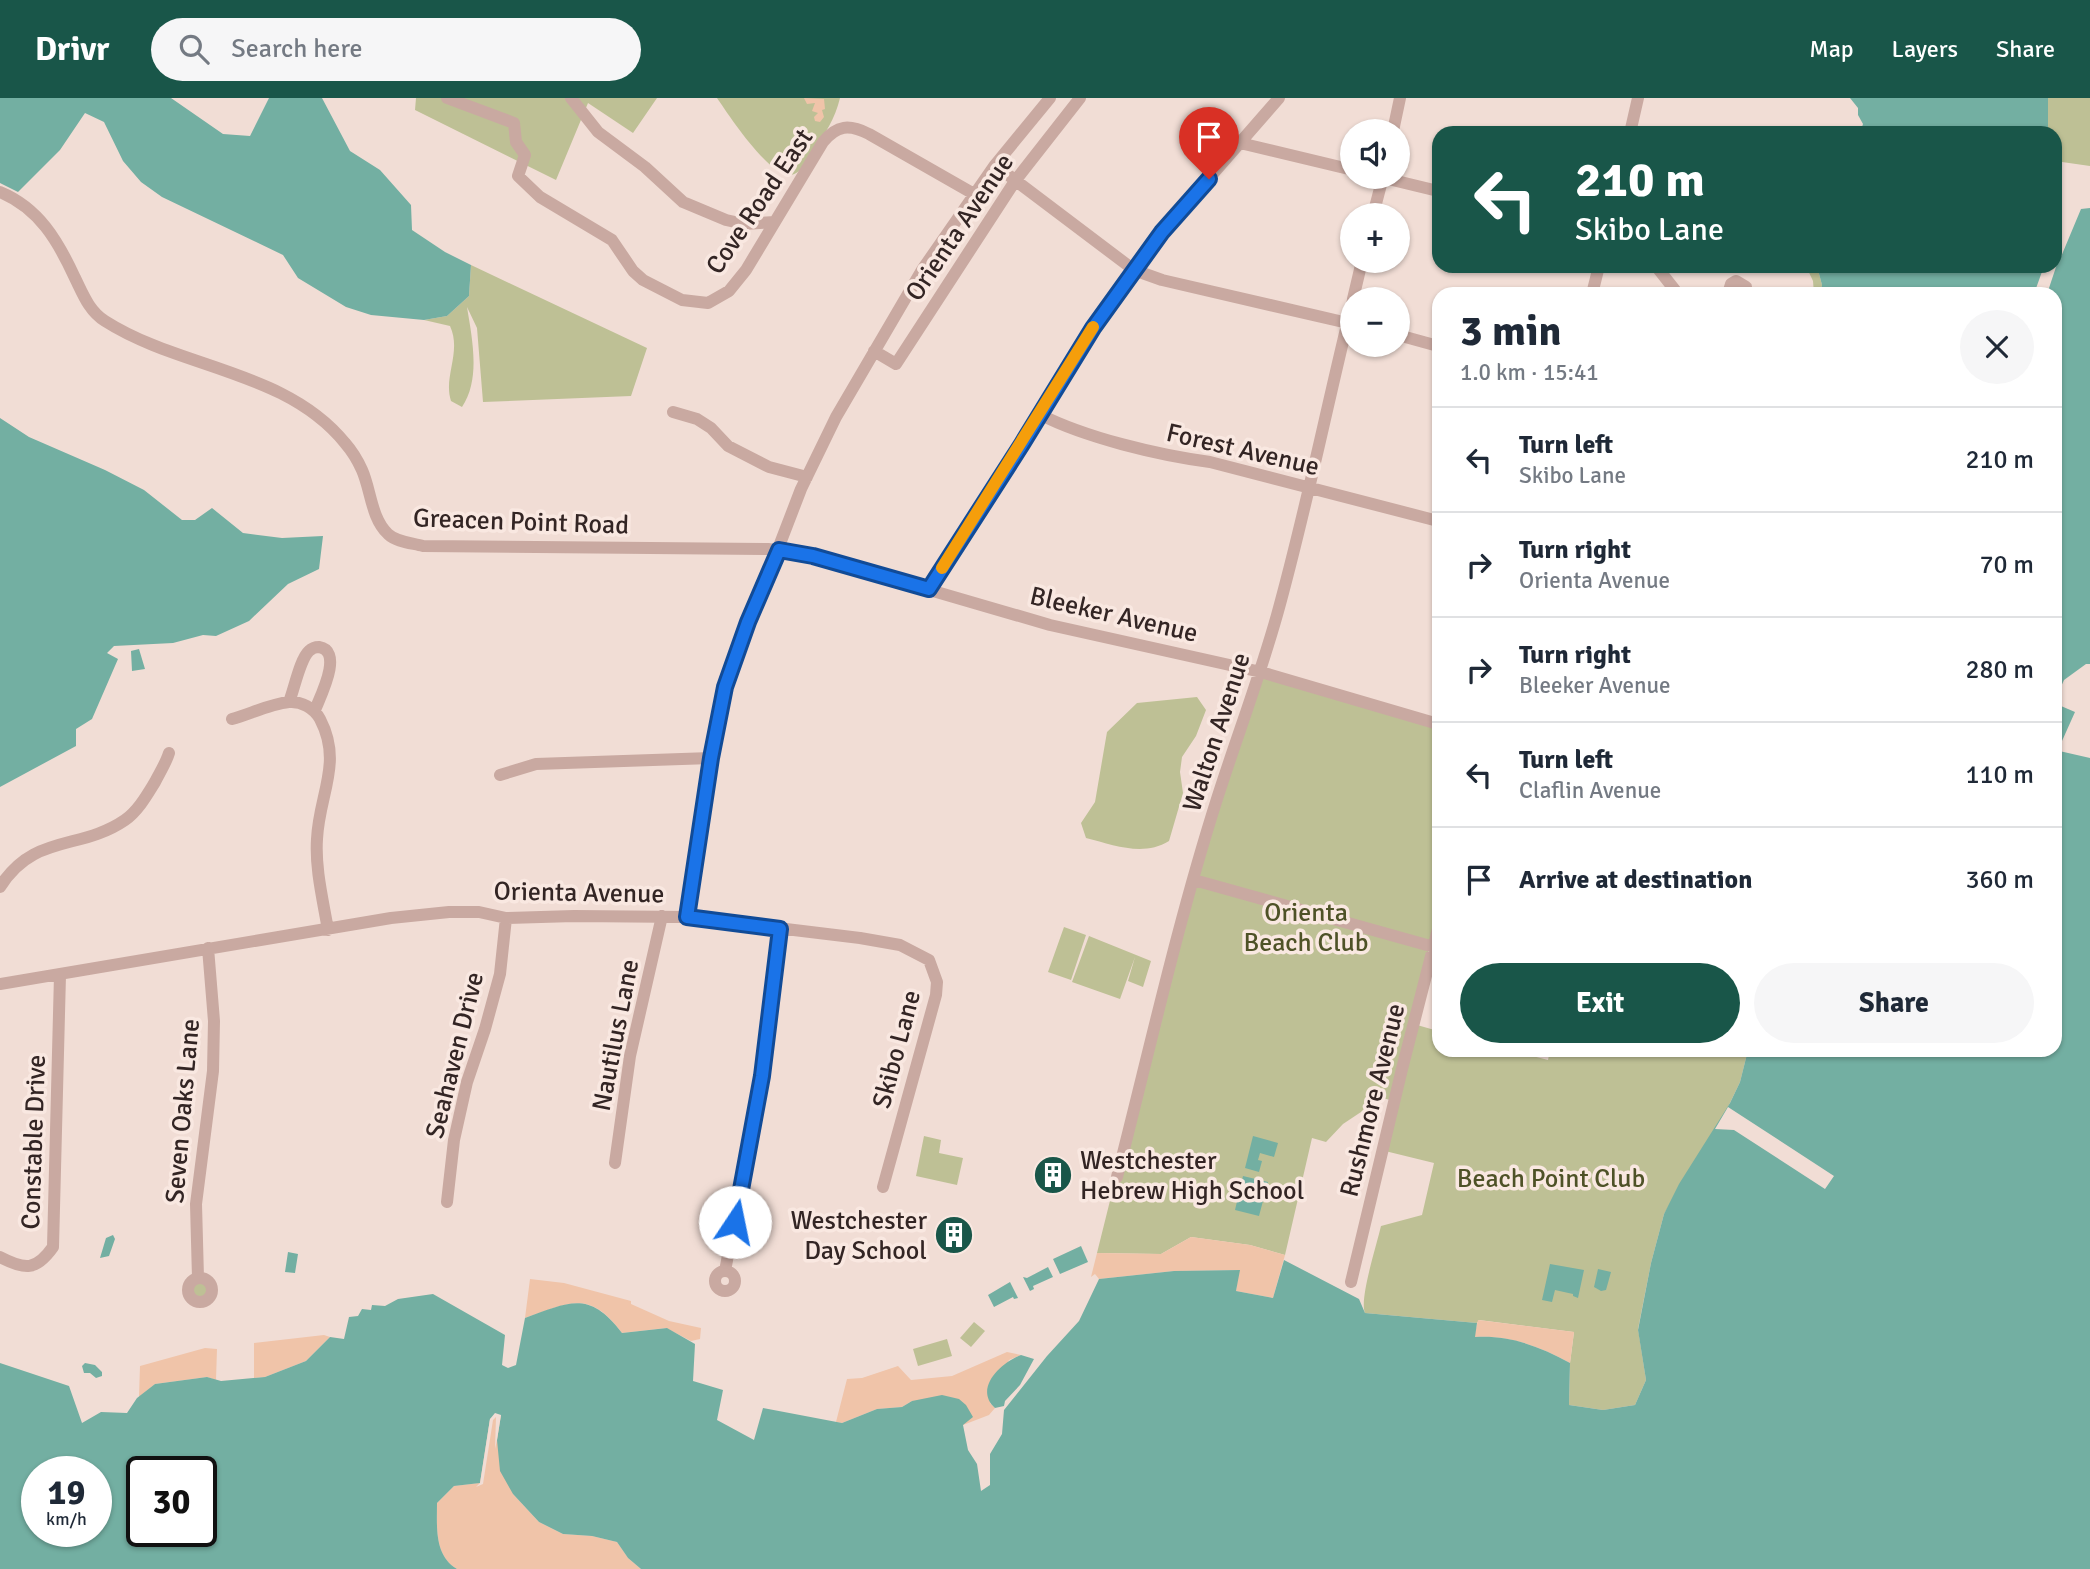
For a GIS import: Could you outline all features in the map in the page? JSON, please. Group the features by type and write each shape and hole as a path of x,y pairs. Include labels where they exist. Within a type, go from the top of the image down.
{"street":[{"name":"Cove Road East","path":"447,98 514,123 516,142 525,155 518,176 540,197 612,240 633,271 643,280 682,300 701,303 718,299 729,291 746,270 823,142 838,129 846,126 854,127 974,194"},
{"name":"Orienta Avenue","path":"0,984 424,913 480,912 506,918 687,917 711,758 725,687 748,622 807,477 874,351 922,270 995,165 1050,98"},
{"name":"Orienta Avenue","path":"874,351 896,364 1015,181 1080,98"},
{"path":"929,589 1093,328 1162,232 1279,98"},
{"path":"1396,119 1400,98"},
{"path":"1632,126 1638,98"},
{"path":"576,103 587,121 598,132 645,167 683,202 726,220 744,224 775,222"},
{"path":"1240,143 1340,167"},
{"path":"995,165 1134,271 1162,280 1340,321"},
{"path":"1410,184 1432,190"},
{"name":"Greacen Point Road","path":"0,192 35,213 46,226 85,300 103,320 144,342 272,388 321,419 354,456 362,470 381,524 389,536 423,545 779,550"},
{"path":"1662,273 1672,287"},
{"path":"1730,287 1736,281 1745,287"},
{"path":"1410,338 1432,344"},
{"name":"Walton Avenue","path":"1117,1177 1215,803 1261,672 1342,357"},
{"path":"673,412 697,419 711,428 728,446 769,467 807,477"},
{"name":"Forest Avenue","path":"1039,414 1062,425 1175,457 1210,462 1432,519"},
{"name":"Bleeker Avenue","path":"779,550 813,556 1050,625 1261,672 1432,722"},
{"path":"289,702 310,649 324,649 330,654 331,663 315,710"},
{"path":"232,719 289,702 315,710 326,730 331,751 330,775 319,817 317,841 328,930"},
{"path":"0,887 14,867 38,851 100,832 127,820 147,795 169,753"},
{"path":"500,775 536,764 711,758"},
{"path":"1194,880 1432,946"},
{"name":"Nautilus Lane","path":"615,1163 630,1056 662,916"},
{"name":"Skibo Lane","path":"687,917 900,945 929,960 937,982 936,995 883,1186"},
{"name":"Seahaven Drive","path":"447,1202 457,1124 500,974 506,918"},
{"path":"725,1271 762,1076 780,929"},
{"name":"Seven Oaks Lane","path":"198,1278 196,1204 213,1062 214,1021 208,948"},
{"name":"Rushmore Avenue","path":"1351,1282 1432,955"},
{"name":"Constable Drive","path":"0,1257 29,1267 44,1259 53,1247 60,975"}],"green space":[{"path":"416,98 657,98 633,133 588,103 556,180 415,110"},
{"path":"717,98 840,98 822,138 801,169 791,175 782,173 761,156"},
{"path":"2048,98 2090,98 2090,166 2062,162 2062,126 2048,126"},
{"path":"471,265 647,348 631,396 483,402 477,328 467,307 474,358 472,384 462,407 451,401 449,383 454,345 450,326 424,320 447,316 469,296"},
{"path":"1809,273 1819,273 1822,287 1813,287"},
{"path":"1259,675 1432,725 1432,937 1410,1023 1432,1029 1432,1057 1537,1057 1548,1060 1549,1057 1746,1057 1740,1082 1728,1107 1664,1214 1638,1329 1646,1380 1635,1405 1603,1410 1569,1405 1574,1332 1479,1320 1477,1323 1365,1313 1366,1284 1381,1226 1422,1215 1434,1163 1381,1150 1390,1100 1375,1096 1367,1108 1343,1124 1326,1142 1312,1138 1285,1255 1250,1245 1191,1237 1161,1254 1097,1253 1188,887"},
{"path":"1197,697 1206,710 1196,736 1182,757 1180,772 1183,793 1169,841 1159,846 1139,849 1086,838 1081,823 1095,802 1107,732 1137,703"},
{"path":"1064,927 1086,935 1071,980 1048,972"},
{"path":"1089,936 1151,961 1143,987 1128,981 1135,957 1120,999 1072,982"},
{"path":"924,1136 941,1140 939,1153 963,1158 957,1185 916,1176"},
{"path":"200,1280 207,1283 210,1290 207,1297 200,1300 193,1297 190,1290 193,1283"},
{"path":"974,1322 985,1331 971,1347 960,1338"},
{"path":"947,1339 952,1356 918,1366 913,1349"}],"sand":[{"path":"804,98 824,99 824,117 820,122 815,121 814,117 818,113 812,111 815,103 807,104"},
{"path":"1191,1237 1250,1245 1285,1255 1273,1298 1236,1291 1239,1270 1174,1271 1099,1279 1095,1274 1091,1277 1097,1253 1161,1254"},
{"path":"530,1279 564,1283 631,1301 631,1304 669,1321 701,1328 700,1339 691,1341 666,1328 622,1333 599,1310 578,1303 525,1318"},
{"path":"1478,1320 1574,1332 1570,1363 1524,1343 1500,1338 1474,1337"},
{"path":"324,1335 330,1337 306,1361 265,1377 254,1378 254,1343"},
{"path":"205,1348 217,1349 216,1380 207,1377 155,1384 139,1397 140,1366"},
{"path":"1007,1352 1021,1355 1009,1360 990,1403 995,1408 989,1415 963,1425 958,1400 912,1401 902,1407 877,1409 842,1423 836,1422 847,1379 862,1378 898,1366 911,1380 952,1376"},
{"path":"501,1415 513,1494 539,1522 563,1534 592,1536 617,1542 628,1558 641,1569 457,1569 450,1563 438,1540 437,1503 454,1486 479,1483 490,1419"}],"water":[{"path":"0,98 171,98 223,134 250,136 269,98 322,98 350,151 380,170 411,205 412,230 471,265 469,296 447,316 424,320 371,315 346,307 298,278 283,255 162,197 141,182 123,161 104,122 85,113 60,150 18,192 0,183"},
{"path":"1850,98 2048,98 2048,126 1862,126 1858,108"},
{"path":"2090,208 2090,664 2064,680 2062,684 2062,287 1822,287 1819,273 2062,273 2062,254 2081,209"},
{"path":"0,418 29,437 144,490 182,520 195,520 212,508 243,533 282,538 323,536 319,569 288,584 249,621 216,636 203,635 173,643 114,646 107,653 118,659 92,719 76,729 76,746 0,787"},
{"path":"139,649 145,669 132,671 131,651"},
{"path":"2062,706 2075,712 2062,741"},
{"path":"2062,752 2090,758 2090,1569 641,1569 628,1558 617,1542 592,1536 563,1534 539,1522 513,1494 500,1471 497,1440 501,1415 490,1419 480,1483 454,1486 437,1503 438,1540 444,1556 457,1569 0,1569 0,1363 69,1386 82,1423 101,1412 127,1413 137,1398 155,1384 207,1377 221,1381 265,1377 306,1361 330,1337 344,1339 349,1317 358,1316 362,1309 371,1310 372,1305 385,1306 398,1299 433,1294 505,1335 502,1365 508,1368 516,1365 525,1318 567,1304 589,1305 599,1310 622,1333 667,1328 695,1344 693,1381 723,1390 717,1420 754,1440 763,1408 842,1423 877,1409 902,1407 912,1401 942,1395 959,1399 973,1417 963,1425 968,1450 977,1464 981,1491 990,1485 990,1454 1002,1434 1004,1410 1079,1321 1099,1279 1174,1271 1240,1270 1236,1291 1273,1298 1284,1260 1359,1299 1365,1313 1477,1323 1475,1337 1512,1340 1536,1347 1570,1363 1569,1405 1603,1410 1635,1405 1646,1380 1638,1330 1664,1214 1679,1184 1730,1103 1740,1082 1746,1057 2062,1057"},
{"path":"1253,1136 1278,1143 1274,1157 1260,1153 1258,1160 1262,1161 1259,1172 1245,1168"},
{"path":"1243,1176 1268,1182 1259,1216 1235,1210"},
{"path":"113,1235 115,1239 109,1256 100,1258 106,1238"},
{"path":"1081,1246 1088,1262 1060,1274 1053,1259"},
{"path":"288,1252 298,1254 295,1273 285,1272"},
{"path":"1550,1264 1584,1270 1578,1298 1573,1294 1555,1290 1552,1302 1542,1300"},
{"path":"1048,1267 1053,1277 1033,1286 1034,1289 1030,1291 1023,1277 1027,1278"},
{"path":"1598,1269 1611,1272 1606,1290 1601,1291 1594,1287"},
{"path":"1010,1282 1018,1298 1013,1297 994,1307 988,1295"},
{"path":"1021,1355 1034,1359 1020,1385 1005,1401 1004,1406 995,1408 987,1392 989,1384 1006,1363"},
{"path":"85,1363 95,1365 102,1372 102,1376 96,1378 90,1373 84,1373 82,1366"}],"pier":[{"path":"2042,273 2054,273 2049,287 2036,287"},
{"path":"1728,1107 1834,1176 1825,1189 1734,1130 1715,1129"},
{"path":"495,1413 501,1415 495,1449 496,1417 493,1420 483,1484 476,1487 480,1483 490,1419"}],"slow traffic":[{"path":"942,568 1093,327"}],"place":[{"name":"Westchester Hebrew High School","path":"1053,1175"},
{"name":"Westchester Day School","path":"954,1235"}],"route":[{"path":"735,1222 762,1076 780,929 687,917 711,758 725,687 748,622 779,550 813,556 929,589 1093,328 1162,232 1209,179"}],"park label":[{"name":"Orienta Beach Club","path":"1306,927"},
{"name":"Beach Point Club","path":"1551,1178"}]}
